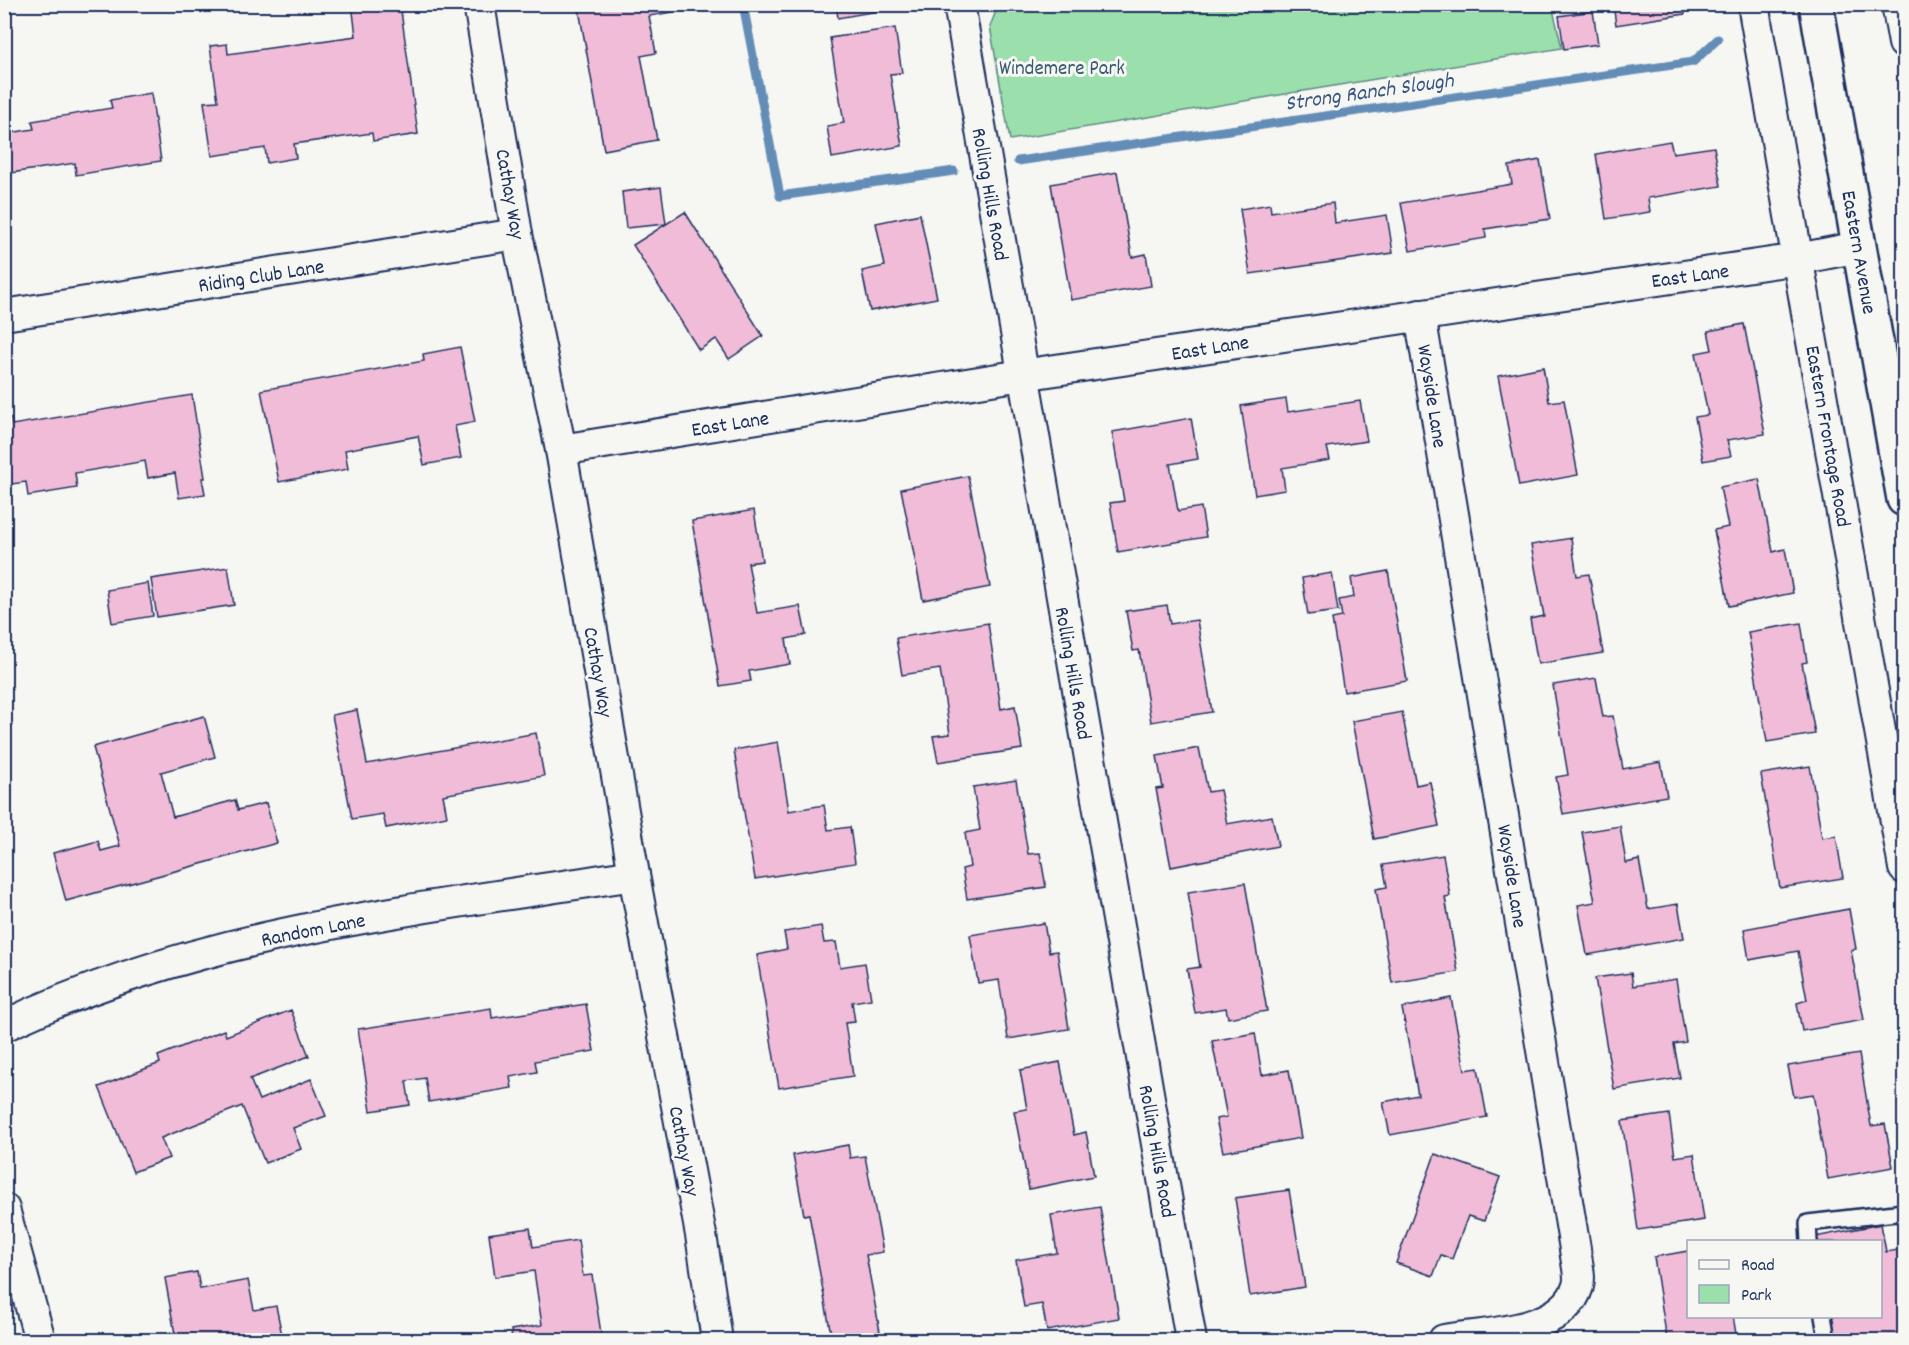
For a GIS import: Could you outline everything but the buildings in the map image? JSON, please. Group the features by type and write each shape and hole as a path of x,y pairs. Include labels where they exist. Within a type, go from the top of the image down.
{"main road":[{"name":"Eastern Avenue","path":"1816,4 1905,499"}],"street":[{"name":"Cathay Way","path":"479,4 517,234 561,450 634,875 701,1235 717,1341"},
{"name":"Rolling Hills Road","path":"959,4 1191,1341"},
{"name":"Eastern Frontage Road","path":"1753,4 1905,868"},
{"path":"1897,4 1905,43"},
{"name":"Riding Club Lane","path":"4,315 517,234"},
{"name":"East Lane","path":"561,450 1022,375 1798,259 1859,247"},
{"name":"Wayside Lane","path":"1420,315 1575,1249 1579,1285 1563,1311 1542,1323 1444,1341"},
{"name":"Random Lane","path":"4,1026 114,980 221,948 309,927 634,875"},
{"path":"4,1209 40,1341"}],"lane":[{"path":"1809,1240 1808,1223 1905,1212"},
{"path":"1822,1318 1827,1341"}],"green space":[{"name":"Windemere Park","path":"999,4 1552,5 1562,48 1010,140 990,26"}],"waterway":[{"name":"Strong Ranch Slough","path":"743,4 780,196 954,171"},
{"name":"Strong Ranch Slough","path":"1018,161 1693,62 1718,39"}]}
